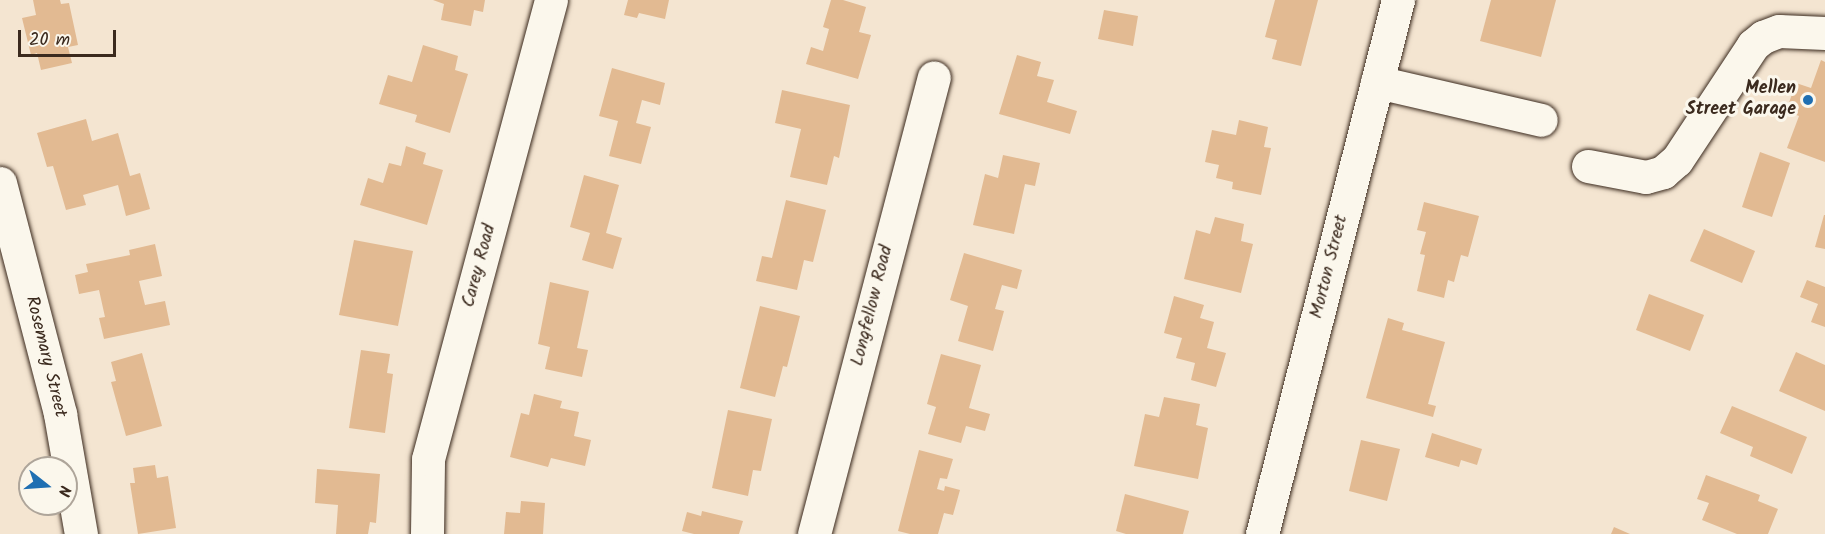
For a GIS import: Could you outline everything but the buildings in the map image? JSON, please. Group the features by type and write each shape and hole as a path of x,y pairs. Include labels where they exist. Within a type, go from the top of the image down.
{"street":[{"name":"Carey Road","path":"427,534 428,459 551,0"},
{"name":"Morton Street","path":"1262,534 1398,0"},
{"path":"1588,166 1646,177 1663,172 1677,160 1753,45 1763,37 1779,31 1825,33"},
{"name":"Longfellow Road","path":"814,534 934,78"},
{"path":"1377,82 1541,120"},
{"name":"Rosemary Street","path":"1,190 60,414 81,534"}],"place":[{"name":"Mellen Street Garage","path":"1808,100"}]}
